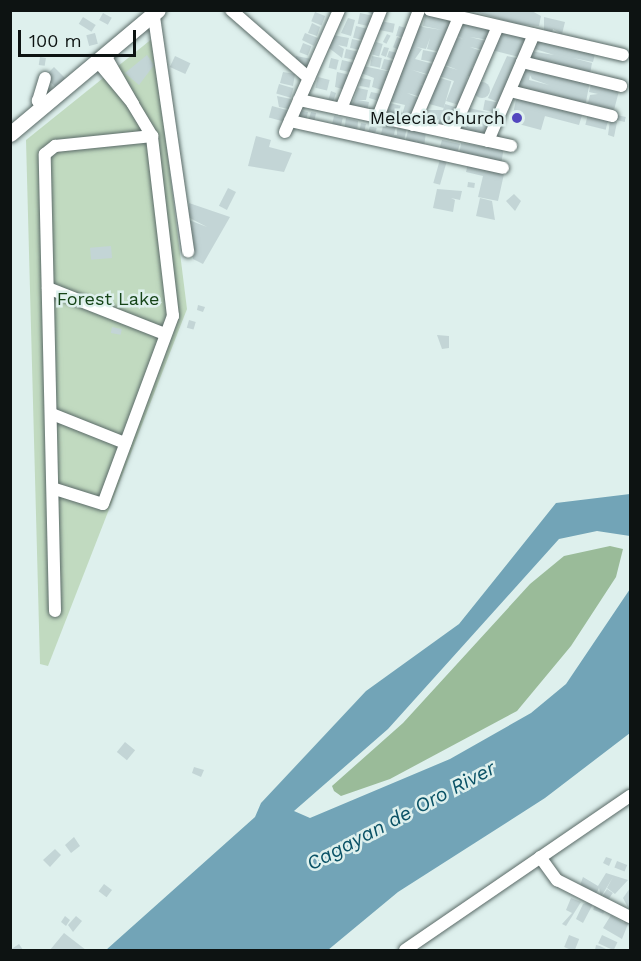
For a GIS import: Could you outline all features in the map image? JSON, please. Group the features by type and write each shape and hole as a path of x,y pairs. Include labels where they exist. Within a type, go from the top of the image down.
{"main road":[{"path":"10,134 102,60 155,12"}],"street":[{"path":"231,10 309,78"},
{"path":"339,10 287,127 503,168"},
{"path":"341,109 381,10"},
{"path":"378,117 419,10"},
{"path":"430,10 623,55"},
{"path":"155,12 188,250"},
{"path":"413,125 459,17"},
{"path":"452,133 498,26"},
{"path":"489,141 534,34"},
{"path":"55,489 103,504 174,304 152,136 102,60"},
{"path":"522,62 621,86"},
{"path":"44,108 38,101 45,78"},
{"path":"510,92 612,116"},
{"path":"299,100 511,146"},
{"path":"55,611 55,489 46,151 152,136"},
{"path":"48,288 165,334"},
{"path":"52,414 125,443"},
{"path":"405,951 630,796"},
{"path":"540,857 557,880 630,917"}],"green space":[{"name":"Forest Lake","path":"153,38 187,309 48,666 40,664 26,140"},
{"path":"610,546 623,549 616,577 571,646 517,711 390,779 341,796 334,791 332,786 403,723 530,584 564,556"}],"water":[{"name":"Cagayan de Oro River","path":"630,494 630,536 597,531 559,539 388,729 294,811 310,818 450,759 531,713 566,684 630,589 630,733 545,798 398,892 328,950 106,950 255,817 261,803 366,691 459,624 556,503"}],"building":[{"path":"363,10 375,10 374,15"},
{"path":"470,10 530,10 541,16 539,26 516,24"},
{"path":"315,12 325,16 321,25 311,21"},
{"path":"426,12 455,18 440,52 427,49 430,38 426,49 416,47 422,49 415,59 433,64 431,75 412,70 430,76 427,86 420,84 425,87 422,97 407,93 419,98 410,121 401,118 405,105 388,101 416,23 423,27 442,30 423,26"},
{"path":"103,13 112,18 108,25 99,20"},
{"path":"360,13 374,16 371,27 358,24"},
{"path":"83,17 96,25 91,32 79,24"},
{"path":"544,17 565,22 562,34 553,29 552,34 544,32"},
{"path":"348,18 355,20 351,36 341,33"},
{"path":"380,21 395,24 393,33 378,30"},
{"path":"462,21 492,27 489,40 470,37 486,41 484,50 470,47 481,51 472,68 477,70 476,77 468,76 459,105 446,101 454,81 439,76 441,65 458,70 445,65 454,36 463,39 455,35"},
{"path":"312,23 320,27 317,36 308,33"},
{"path":"356,26 368,29 365,41 353,38"},
{"path":"399,26 409,29 407,38 396,36"},
{"path":"498,28 527,35 522,58 492,50"},
{"path":"95,33 98,44 89,46 86,35"},
{"path":"305,33 318,38 314,46 302,40"},
{"path":"387,34 391,36 386,44 383,42"},
{"path":"333,35 349,38 347,47 338,45 344,49 342,58 329,48"},
{"path":"397,37 405,40 401,50 393,47"},
{"path":"352,39 361,41 359,50 350,48"},
{"path":"534,40 595,54 593,62 573,58 592,63 590,74 529,59 530,51 554,55 532,48"},
{"path":"376,42 383,44 379,56 372,54"},
{"path":"303,43 311,46 308,56 299,52"},
{"path":"384,47 389,48 386,57 381,55"},
{"path":"346,49 360,52 358,61 344,58"},
{"path":"423,50 439,53 437,63 421,60"},
{"path":"389,51 398,53 396,60 387,57"},
{"path":"147,55 154,65 139,85 125,73"},
{"path":"175,56 190,63 185,74 170,67"},
{"path":"296,56 312,59 310,68 294,65"},
{"path":"372,56 382,58 380,68 370,66"},
{"path":"507,56 521,59 500,103 488,98"},
{"path":"40,57 46,58 45,66 39,65"},
{"path":"331,58 339,60 336,70 329,68"},
{"path":"384,59 394,61 391,71 381,69"},
{"path":"342,60 355,63 352,73 340,70"},
{"path":"524,65 590,81 585,107 518,89","holes":["530,75 532,79 549,85 529,80"]},
{"path":"363,66 392,72 390,82 384,81 382,90 372,87 374,78 361,73"},
{"path":"54,67 70,83 61,92 45,76"},
{"path":"283,72 295,74 293,86 280,83"},
{"path":"337,72 350,75 346,90 335,87"},
{"path":"318,77 330,80 327,91 315,88"},
{"path":"437,77 451,81 444,108 429,104"},
{"path":"361,78 371,80 369,88 359,86"},
{"path":"482,82 490,90 482,98 474,90"},
{"path":"279,84 293,88 291,98 276,94"},
{"path":"591,84 619,91 614,110 588,103 590,95 598,94 589,92"},
{"path":"358,88 368,90 366,100 358,100 369,102 367,112 351,108"},
{"path":"331,91 336,93 333,102 328,101"},
{"path":"371,92 381,94 379,101 369,98"},
{"path":"277,96 291,99 289,109 279,107"},
{"path":"517,96 583,112 579,125 545,116 541,130 511,122"},
{"path":"485,100 500,103 498,113 483,110"},
{"path":"390,103 401,106 398,115 388,112"},
{"path":"445,104 458,108 452,124 435,124 438,113 434,125 423,121 427,110 443,110"},
{"path":"272,106 287,110 284,122 269,118"},
{"path":"465,107 495,114 488,138 458,127"},
{"path":"297,110 308,112 306,121 296,118"},
{"path":"311,112 316,113 314,123 308,122"},
{"path":"588,114 608,119 606,130 585,125"},
{"path":"617,115 626,117 625,122 616,120"},
{"path":"334,116 343,118 340,130 331,128"},
{"path":"346,118 358,121 357,134 344,131"},
{"path":"610,120 617,122 614,137 608,135"},
{"path":"384,122 396,125 394,135 397,135 397,125 407,127 404,141 380,138"},
{"path":"361,123 366,124 364,132 359,131"},
{"path":"370,126 377,128 375,136 368,134"},
{"path":"409,127 426,132 424,147 416,141 415,145 405,143"},
{"path":"256,136 271,140 269,147 292,153 284,172 248,166"},
{"path":"442,140 460,144 457,153 439,150"},
{"path":"461,143 503,150 501,163 459,156"},
{"path":"441,156 448,158 440,185 433,183"},
{"path":"468,163 504,174 498,201 478,197 483,176 466,172"},
{"path":"468,182 475,183 474,188 467,187"},
{"path":"228,188 236,192 227,210 219,206"},
{"path":"437,189 462,191 460,200 451,198 455,200 453,212 433,208"},
{"path":"514,194 521,201 515,211 506,201"},
{"path":"480,198 492,201 495,220 476,216"},
{"path":"189,203 230,217 203,264 193,259 189,220 207,227 188,217"},
{"path":"111,246 112,258 91,260 90,248"},
{"path":"198,305 205,307 203,312 197,310"},
{"path":"189,320 196,322 194,330 187,328"},
{"path":"112,327 122,329 121,335 111,333"},
{"path":"437,335 449,336 449,348 442,349"},
{"path":"125,742 135,750 127,760 117,752"},
{"path":"194,767 204,770 201,777 192,773"},
{"path":"74,837 80,846 71,853 65,845"},
{"path":"55,849 61,855 50,867 43,860"},
{"path":"606,857 612,859 609,866 603,863"},
{"path":"617,861 627,865 625,872 614,867"},
{"path":"606,873 628,880 615,894 607,888 613,877 601,897 599,888 596,894 579,888 583,877 598,886"},
{"path":"104,884 112,890 107,897 99,891"},
{"path":"630,888 630,911 623,898"},
{"path":"607,889 613,893 607,901 601,897"},
{"path":"571,898 581,902 566,926 562,924 572,913 566,910"},
{"path":"595,900 583,923 576,919 583,904"},
{"path":"595,905 605,909 603,914 593,910"},
{"path":"611,915 624,923 630,919 622,939 603,928"},
{"path":"65,916 70,920 66,926 61,922"},
{"path":"76,916 82,921 73,932 68,925"},
{"path":"64,933 86,950 50,950"},
{"path":"569,935 579,939 575,950 564,947"},
{"path":"602,935 617,942 614,950 598,943"},
{"path":"19,944 23,950 10,950"},
{"path":"596,945 600,946 608,950 595,950"}],"place":[{"name":"Melecia Church","path":"517,118"}]}
